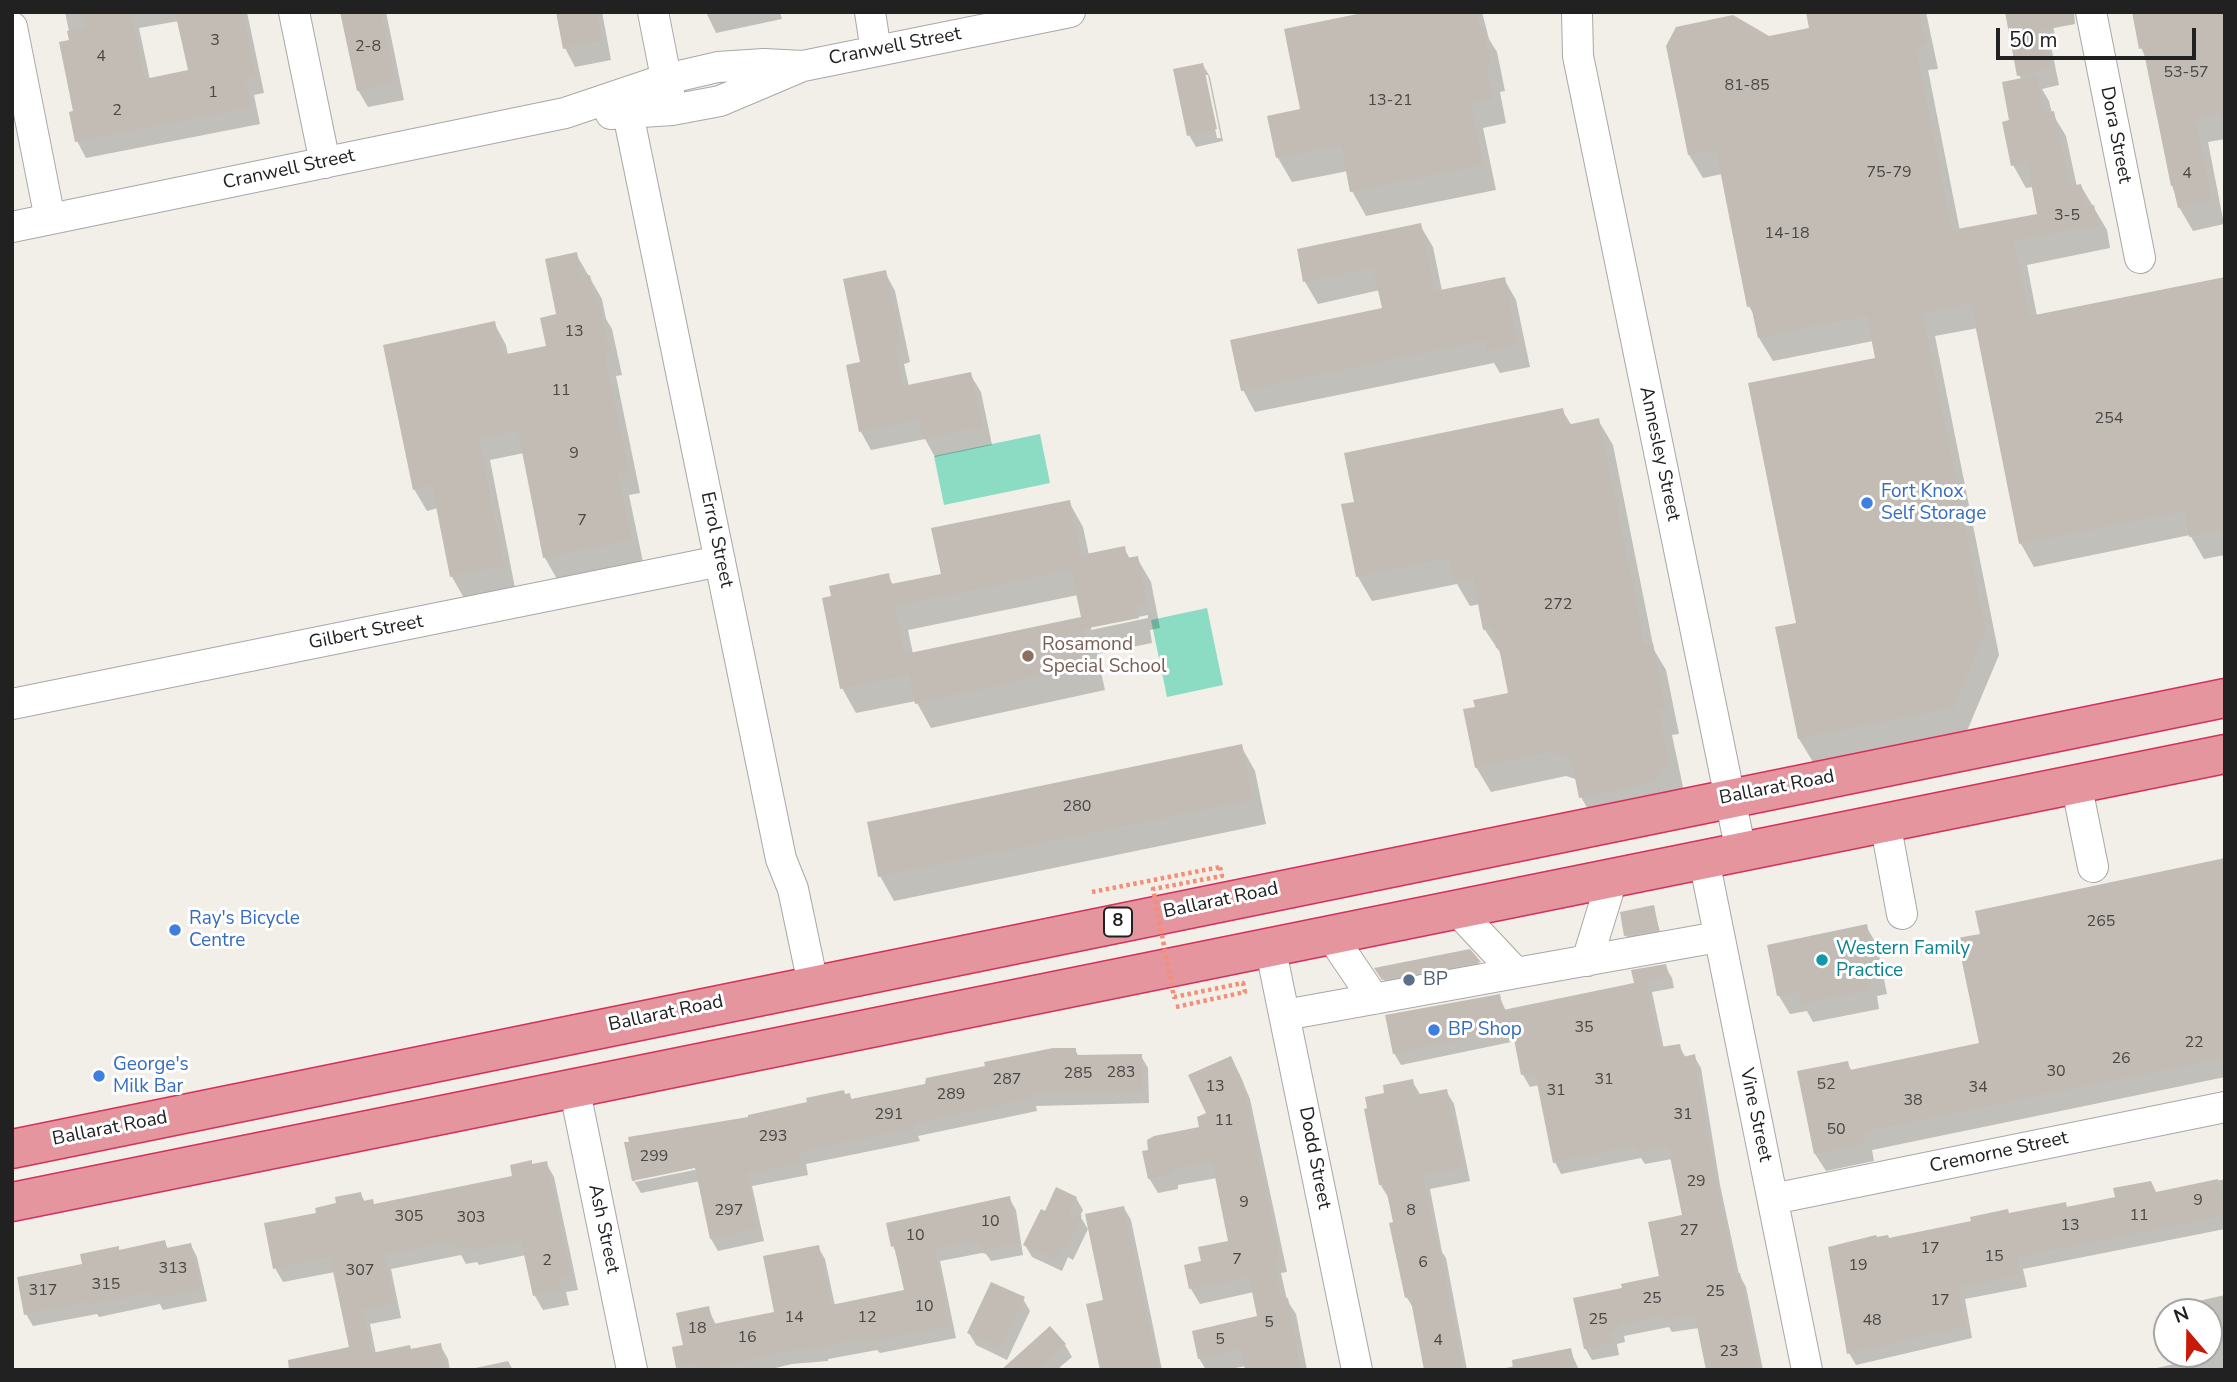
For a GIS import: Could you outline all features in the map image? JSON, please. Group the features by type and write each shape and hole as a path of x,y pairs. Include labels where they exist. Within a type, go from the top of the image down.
{"highway":[{"name":"Ballarat Road","path":"12,1149 2225,698"},
{"path":"12,1202 2225,754"}],"street":[{"path":"294,12 324,163"},
{"path":"653,12 672,110"},
{"path":"870,12 876,51"},
{"name":"Cranwell Street","path":"627,104 666,79 718,67 803,65 1070,12"},
{"name":"Annesley Street","path":"1561,12 1578,56 1741,852"},
{"name":"Annesley Street","path":"1577,12 1578,56"},
{"name":"Dora Street","path":"2091,12 2140,258"},
{"path":"12,27 50,219"},
{"name":"Cranwell Street","path":"12,227 565,113 627,104 672,110 720,101 803,65"},
{"name":"Errol Street","path":"627,104 781,859 793,889 813,984"},
{"name":"Gilbert Street","path":"12,704 720,561"},
{"path":"2076,783 2093,867"},
{"path":"1885,822 1902,914"},
{"name":"Vine Street","path":"1704,860 1807,1370"},
{"path":"1587,961 1613,876"},
{"path":"1455,908 1516,973"},
{"path":"1330,934 1374,999"},
{"path":"1285,1015 1718,936"},
{"name":"Dodd Street","path":"1270,946 1357,1370"},
{"name":"Ash Street","path":"574,1087 632,1370"},
{"name":"Cremorne Street","path":"1773,1199 2225,1107"}],"path":[{"path":"1093,892 1220,867 1222,876 1153,890 1174,997 1243,982 1245,992 1176,1007"}],"green space":[{"path":"1040,434 1050,483 944,505 934,456"},
{"path":"1207,608 1223,685 1167,697 1151,620"}],"building":[{"path":"83,12 131,12 145,79 188,70 175,12 243,12 256,76 246,78 252,107 75,142 69,112 73,111 59,42 69,40 67,31 86,26"},
{"path":"340,12 381,12 396,82 357,91"},
{"path":"556,12 596,12 602,41 563,49"},
{"path":"1367,12 1476,12 1479,27 1483,25 1492,66 1487,67 1493,99 1471,104 1483,165 1350,192 1341,145 1276,158 1267,116 1300,109 1284,29"},
{"path":"1806,12 1919,12 1926,45 1916,47 1952,230 2037,214 2027,162 2011,166 2002,122 2009,120 2002,82 2037,75 2045,113 2054,111 2070,186 2081,184 2086,206 2094,205 2098,225 2014,242 2030,316 2225,277 2225,530 2189,537 2184,511 2019,544 1971,304 1923,313 1986,631 1954,708 1798,739 1775,627 1796,623 1748,383 1875,358 1867,316 1758,338 1751,306 1747,307 1716,150 1688,155 1666,46 1676,27 1733,15 1769,36 1809,28"},
{"path":"2005,12 2074,12 2075,24 2043,30 2050,69 2017,76"},
{"path":"2132,12 2225,12 2225,113 2196,119 2212,201 2178,208 2171,186 2143,48 2139,49"},
{"path":"1203,63 1217,129 1187,136 1173,69"},
{"path":"1421,223 1435,291 1505,277 1518,345 1486,352 1484,341 1241,391 1230,340 1382,308 1373,268 1303,282 1297,249"},
{"path":"577,252 582,277 590,275 597,306 600,305 610,353 605,355 629,471 618,474 632,540 543,558 518,431 479,439 504,566 450,577 432,486 413,490 383,345 495,321 502,355 546,346 540,318 556,314 545,259"},
{"path":"886,270 901,344 895,345 903,386 971,372 983,427 923,439 919,420 859,432 846,365 860,362 843,279"},
{"path":"1563,408 1567,425 1599,418 1645,645 1653,643 1666,709 1659,711 1669,762 1655,782 1579,798 1571,758 1551,752 1475,768 1463,709 1475,707 1473,700 1508,693 1499,648 1496,648 1492,629 1483,630 1473,578 1454,582 1449,558 1356,577 1341,504 1354,502 1344,453"},
{"path":"1070,500 1081,555 1125,546 1127,558 1138,556 1147,603 1137,606 1139,618 1084,629 1092,665 915,704 909,675 840,689 822,598 831,596 829,586 889,573 891,584 941,574 931,528","holes":["1071,570 1081,617 905,654 895,606"]},
{"path":"1242,744 1253,800 878,877 867,822"},
{"path":"2225,858 2225,1058 1863,1132 1865,1144 1814,1154 1797,1071 1848,1061 1850,1070 1979,1043 1957,938 1980,934 1975,911"},
{"path":"1654,905 1659,930 1624,936 1620,912"},
{"name":"Western Family Practice","path":"1867,924 1877,976 1867,978 1869,990 1801,1004 1799,992 1777,996 1767,945"},
{"path":"1470,949 1481,962 1382,980 1374,968"},
{"path":"1666,964 1669,976 1646,980 1660,1047 1680,1044 1683,1057 1695,1054 1714,1171 1736,1274 1740,1273 1759,1366 1744,1370 1706,1370 1695,1316 1663,1321 1663,1316 1618,1325 1619,1330 1611,1332 1614,1343 1584,1349 1573,1298 1622,1288 1621,1284 1659,1276 1648,1222 1682,1215 1668,1147 1637,1153 1635,1146 1553,1163 1535,1073 1521,1075 1512,1029 1393,1054 1385,1015 1500,994 1503,1010 1634,983 1631,970"},
{"path":"1053,1048 1076,1048 1076,1055 1142,1054 1143,1092 1030,1094 1031,1099 913,1124 914,1129 800,1152 802,1163 747,1174 758,1229 710,1239 695,1168 632,1181 624,1142 629,1142 628,1137 748,1117 807,1102 806,1098 844,1090 845,1094 850,1093 851,1099 925,1084 926,1078 985,1066 984,1062"},
{"path":"1231,1056 1243,1082 1280,1257 1274,1258 1282,1299 1288,1298 1301,1370 1245,1370 1241,1350 1198,1359 1192,1331 1257,1316 1249,1277 1189,1289 1184,1265 1201,1261 1198,1247 1228,1241 1212,1162 1170,1170 1171,1174 1148,1179 1142,1151 1148,1150 1147,1140 1154,1136 1199,1127 1197,1117 1206,1113 1188,1075"},
{"path":"1413,1079 1416,1095 1447,1089 1464,1167 1423,1176 1439,1243 1463,1370 1424,1370 1411,1301 1409,1297 1405,1298 1389,1223 1393,1222 1385,1184 1379,1185 1364,1109 1367,1108 1365,1097 1384,1093 1383,1085"},
{"path":"532,1160 532,1164 547,1161 571,1276 559,1278 562,1290 533,1296 521,1241 469,1251 469,1248 456,1250 454,1241 384,1255 394,1304 363,1310 372,1353 410,1345 411,1349 441,1343 446,1370 289,1370 288,1360 349,1347 330,1257 273,1269 264,1223 316,1213 315,1208 336,1203 335,1197 361,1192 363,1201 373,1199 374,1204 512,1176 510,1165"},
{"path":"2218,1179 2225,1216 2018,1257 2021,1275 1960,1287 1967,1326 1847,1354 1828,1247 1876,1235 1888,1235 1889,1238 1971,1221 1970,1217 2008,1209 2009,1213 2066,1202 2067,1207 2115,1197 2113,1188 2151,1181 2156,1192"},
{"path":"1056,1187 1077,1197 1068,1218 1082,1215 1066,1249 1061,1246 1055,1260 1023,1245 1041,1209 1045,1211"},
{"path":"1010,1196 1019,1243 982,1250 980,1242 935,1249 950,1326 871,1342 870,1338 822,1349 785,1352 721,1366 722,1370 696,1370 695,1365 676,1368 672,1347 683,1345 676,1313 709,1306 713,1324 774,1312 763,1256 819,1245 831,1305 904,1290 886,1223"},
{"path":"1124,1206 1159,1370 1100,1370 1086,1304 1103,1300 1085,1214"},
{"path":"165,1240 167,1248 191,1243 201,1289 155,1299 153,1292 24,1315 17,1277 82,1264 80,1254 119,1246 119,1250"},
{"path":"991,1282 1025,1297 1000,1349 967,1333"},
{"path":"1050,1326 1066,1344 1037,1370 1001,1370"},
{"path":"1571,1348 1576,1370 1513,1370 1512,1360"}],"place":[{"name":"Fort Knox Self Storage","path":"1867,503"},
{"name":"Rosamond Special School","path":"1028,656"},
{"name":"Ray's Bicycle Centre","path":"175,930"},
{"name":"Western Family Practice","path":"1822,960"},
{"name":"BP","path":"1409,980"},
{"name":"BP Shop","path":"1434,1030"},
{"name":"George's Milk Bar","path":"99,1076"}]}
